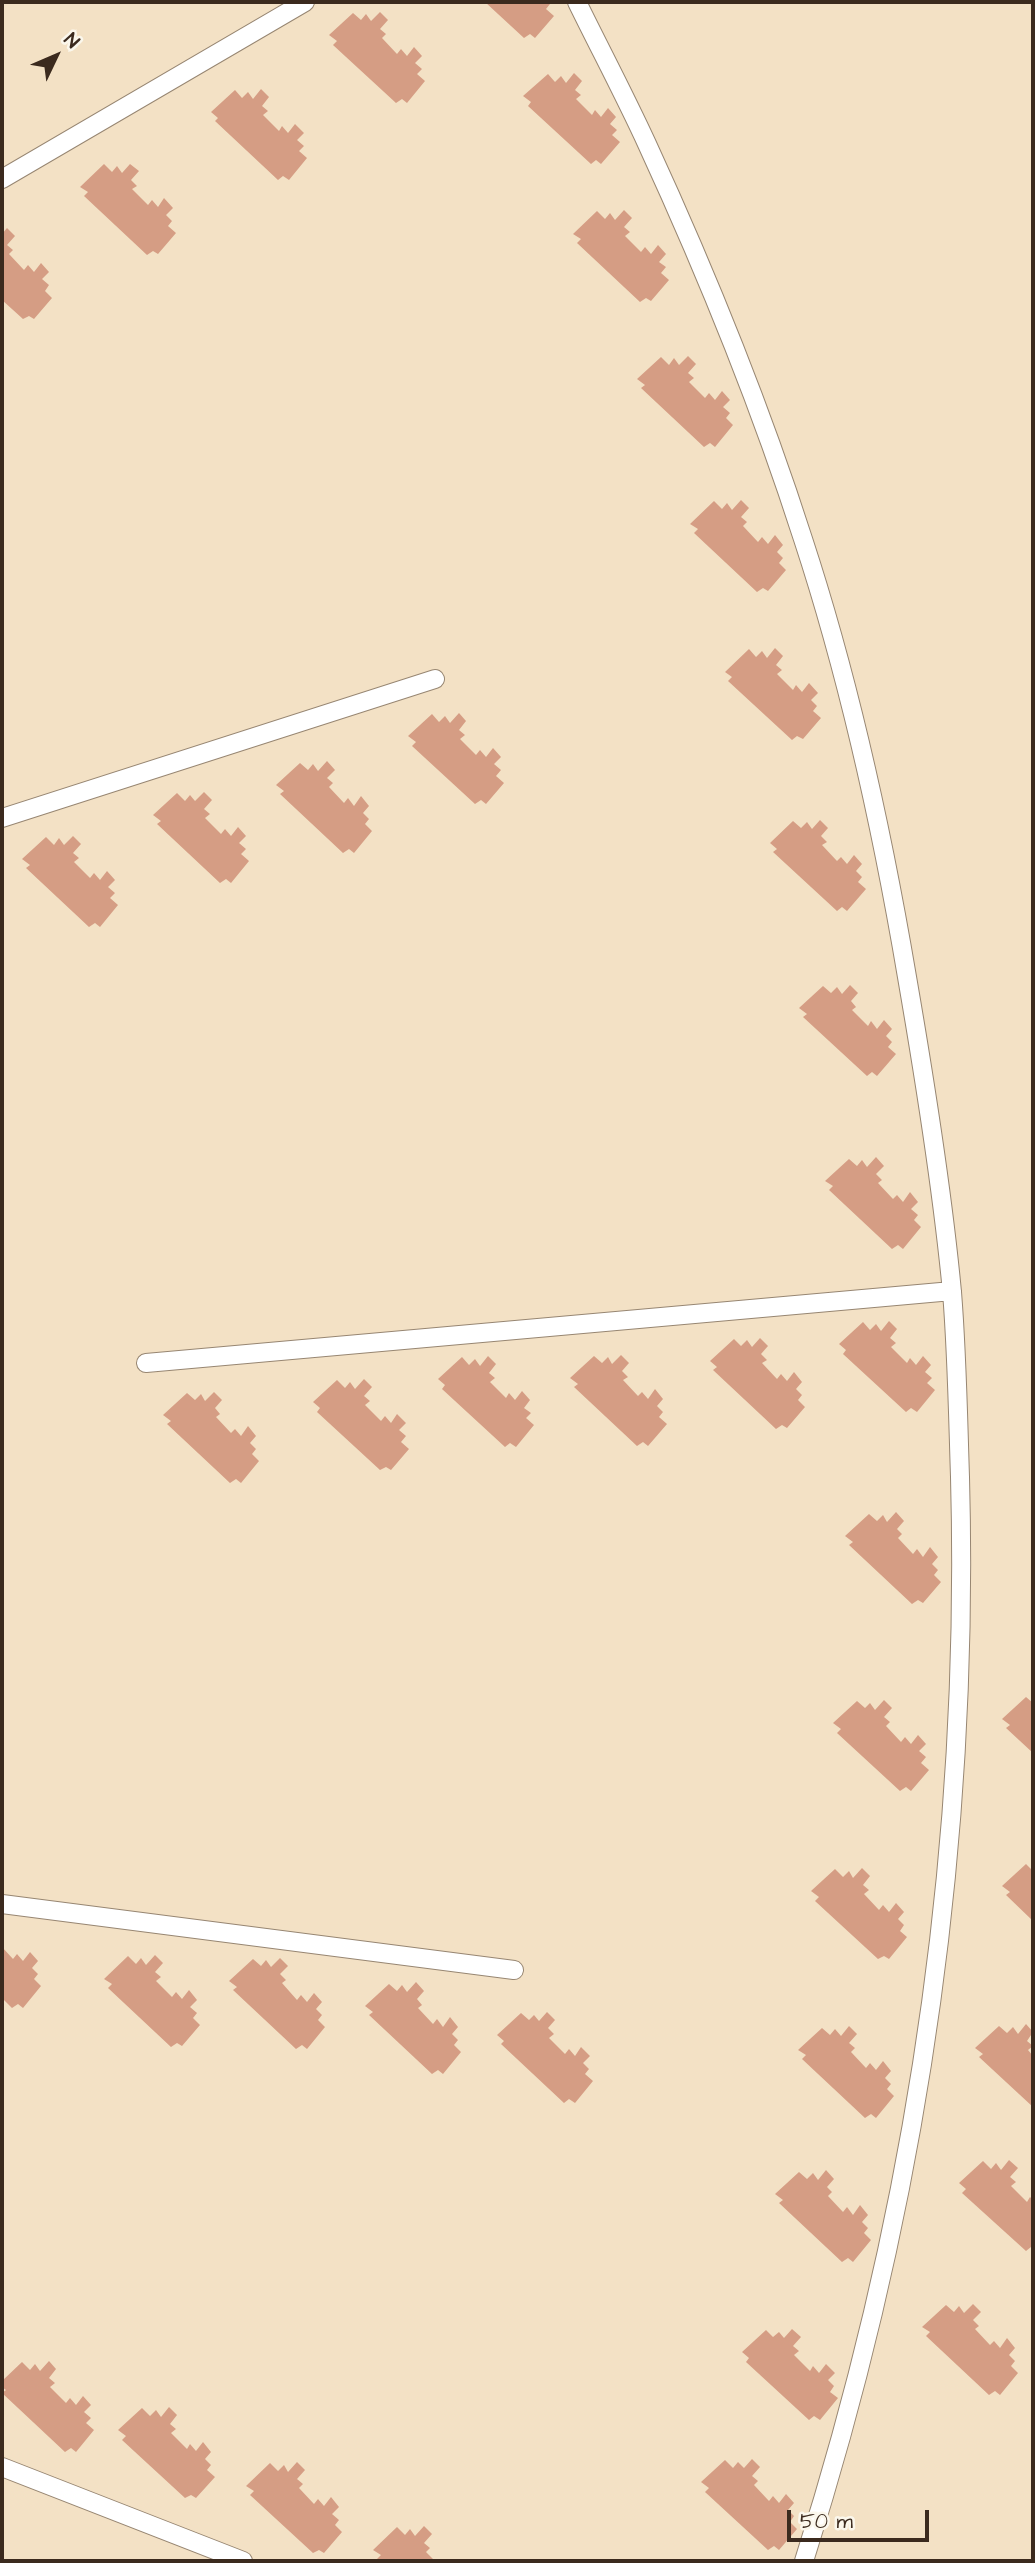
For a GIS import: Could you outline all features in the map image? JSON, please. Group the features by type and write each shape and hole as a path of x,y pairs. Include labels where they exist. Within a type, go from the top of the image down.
{"street":[{"path":"2,179 304,2"},
{"path":"576,2 647,144 736,352 803,538 858,725 893,892 925,1080 952,1291 961,1533 959,1719 948,1867 923,2061 896,2214 864,2355 804,2561"},
{"path":"2,818 435,678"},
{"path":"146,1363 952,1291"},
{"path":"2,1904 514,1970"},
{"path":"2,2467 243,2561"}],"building":[{"path":"485,2 548,2 550,4 546,9 554,16 535,38 530,34 524,38"},
{"path":"380,12 388,20 380,29 386,34 382,38 397,54 401,49 407,56 414,47 422,56 415,63 422,69 417,74 425,81 407,103 402,99 396,103 333,45 337,41 329,35 353,13 361,20 366,14 371,21"},
{"path":"574,73 582,81 575,90 581,95 576,99 592,115 595,110 601,117 608,108 616,117 610,124 617,130 612,135 620,142 601,164 596,160 591,164 528,106 531,102 523,96 548,74 555,82 561,76 566,83"},
{"path":"261,89 269,97 262,106 268,111 263,115 279,131 282,126 288,133 295,124 304,133 297,140 304,146 299,151 307,158 289,180 283,176 278,180 215,121 218,118 211,112 235,90 242,98 248,92 253,99"},
{"path":"104,164 112,172 117,166 122,173 130,164 139,171 131,180 137,186 132,189 148,205 152,200 158,207 164,198 173,208 166,215 172,221 168,226 176,233 158,254 153,251 147,255 84,196 88,192 80,187"},
{"path":"624,210 632,218 624,227 630,232 625,236 641,252 645,247 651,254 658,245 666,254 659,262 666,267 661,273 669,280 651,301 646,298 640,302 577,243 581,239 573,234 597,211 605,219 610,213 615,220"},
{"path":"7,228 15,236 7,245 13,250 9,254 24,270 28,265 34,272 41,263 49,272 42,279 49,285 45,291 52,298 34,319 29,316 23,319 2,300 2,234"},
{"path":"688,356 696,364 688,373 694,378 689,382 705,398 709,393 715,400 722,391 730,400 723,407 730,413 726,418 733,425 715,447 710,443 704,447 641,388 645,385 637,379 661,357 669,365 674,358 679,365"},
{"path":"741,500 749,508 741,517 747,522 743,526 758,542 762,537 768,544 775,535 783,545 777,552 783,558 779,563 786,570 768,591 763,588 757,592 694,533 698,529 690,524 714,501 722,509 727,503 732,510"},
{"path":"775,648 783,656 776,665 782,670 777,674 793,690 796,685 802,692 809,683 818,693 811,700 817,706 813,711 821,718 803,739 797,736 792,740 728,681 732,677 725,672 749,649 756,657 762,651 767,658"},
{"path":"459,713 466,721 459,730 465,735 460,739 476,755 480,750 486,757 493,748 501,757 494,764 501,770 496,776 504,783 486,804 481,800 475,804 412,746 416,742 408,736 432,714 439,722 445,716 450,723"},
{"path":"327,761 335,770 327,778 333,783 329,787 344,803 348,798 354,806 361,796 369,806 363,813 369,819 365,824 372,831 354,853 349,849 343,853 280,794 284,791 276,785 300,763 308,770 313,764 318,771"},
{"path":"204,792 212,800 204,809 210,814 205,818 221,834 225,829 231,836 238,827 246,836 239,843 246,849 241,854 249,861 231,883 226,879 220,883 157,824 161,821 153,815 177,793 185,801 190,795 195,801"},
{"path":"820,820 828,828 821,836 827,842 822,845 837,861 841,857 847,864 854,855 862,864 856,871 862,877 858,882 866,889 847,911 842,907 837,911 773,852 777,849 770,843 793,821 801,828 807,822 812,829"},
{"path":"73,836 81,844 73,853 79,858 74,862 90,878 94,873 100,880 107,871 115,880 108,887 115,893 110,898 118,905 100,927 95,923 89,927 26,868 30,865 22,859 46,837 54,845 59,838 64,845"},
{"path":"850,985 858,993 851,1001 856,1007 852,1010 868,1026 871,1021 877,1029 884,1020 892,1029 886,1036 892,1042 888,1047 896,1054 877,1076 872,1072 867,1076 803,1017 807,1014 799,1008 823,986 831,993 837,987 842,994"},
{"path":"876,1157 884,1166 876,1174 882,1180 878,1183 893,1199 897,1195 903,1202 910,1192 918,1202 911,1209 918,1215 914,1220 921,1227 903,1249 898,1245 892,1249 829,1190 833,1186 825,1181 849,1159 857,1166 862,1160 867,1167"},
{"path":"889,1321 897,1329 890,1338 896,1343 891,1347 907,1363 910,1358 916,1365 923,1356 931,1365 925,1372 932,1378 927,1383 935,1390 917,1412 911,1408 906,1412 843,1354 846,1350 839,1344 863,1322 870,1330 876,1324 881,1331"},
{"path":"760,1338 768,1346 761,1354 767,1360 762,1363 777,1379 781,1374 787,1381 794,1372 802,1382 796,1389 802,1395 798,1400 805,1407 787,1428 782,1425 776,1429 713,1370 717,1367 710,1361 734,1339 741,1346 747,1340 752,1347"},
{"path":"621,1355 629,1363 622,1371 628,1377 623,1380 638,1396 642,1392 648,1399 655,1389 663,1399 657,1406 663,1412 659,1417 667,1424 648,1446 643,1442 637,1446 574,1387 578,1384 570,1378 594,1356 602,1363 608,1357 612,1364"},
{"path":"488,1356 496,1364 489,1373 495,1378 490,1382 506,1398 509,1393 515,1400 522,1391 530,1400 524,1408 531,1413 526,1418 534,1425 516,1447 510,1443 505,1447 442,1389 445,1385 438,1379 462,1357 469,1365 475,1359 480,1366"},
{"path":"364,1379 372,1387 364,1396 370,1401 365,1405 381,1421 385,1416 391,1423 397,1414 406,1423 399,1430 406,1436 401,1442 409,1449 391,1470 386,1467 380,1470 317,1412 320,1408 313,1402 337,1380 345,1388 350,1382 355,1389"},
{"path":"214,1392 222,1400 215,1408 220,1414 216,1417 231,1433 235,1429 241,1436 248,1426 256,1436 250,1443 256,1449 252,1454 259,1461 241,1483 236,1479 230,1483 167,1424 171,1421 163,1415 187,1393 195,1400 201,1394 205,1401"},
{"path":"896,1512 904,1521 897,1529 902,1534 898,1538 913,1554 917,1549 923,1557 930,1547 938,1557 932,1564 938,1570 934,1575 941,1582 923,1603 918,1600 912,1604 849,1545 853,1542 845,1536 869,1514 877,1521 883,1515 887,1522"},
{"path":"1026,1697 1033,1703 1033,1753 1006,1728 1010,1725 1002,1719"},
{"path":"884,1700 892,1708 884,1717 890,1722 886,1726 901,1742 905,1737 911,1744 918,1735 926,1744 919,1751 926,1757 921,1763 929,1770 911,1791 906,1787 900,1791 837,1733 841,1729 833,1723 857,1701 865,1708 870,1703 875,1710"},
{"path":"1026,1864 1033,1871 1033,1921 1006,1895 1010,1892 1002,1886"},
{"path":"862,1868 870,1876 863,1885 869,1890 864,1894 879,1910 883,1905 889,1912 896,1903 904,1912 898,1919 904,1925 900,1931 907,1937 889,1959 884,1956 878,1959 815,1901 819,1897 811,1891 835,1869 843,1877 849,1871 853,1878"},
{"path":"2,1947 13,1959 17,1954 23,1961 30,1952 38,1961 32,1968 38,1974 34,1979 41,1986 23,2008 18,2004 12,2008 2,1998"},
{"path":"155,1955 163,1963 155,1972 161,1977 156,1981 172,1997 176,1992 182,1999 189,1990 197,2000 190,2007 197,2013 193,2018 200,2025 182,2046 177,2043 171,2047 108,1988 112,1984 104,1979 128,1956 136,1964 141,1958 146,1965"},
{"path":"280,1958 288,1966 280,1974 286,1980 282,1983 297,2000 301,1995 307,2002 314,1993 322,2002 316,2009 322,2015 318,2020 325,2027 307,2049 302,2045 296,2049 233,1990 237,1987 229,1981 253,1959 261,1966 266,1960 271,1967"},
{"path":"416,1982 424,1991 417,1999 422,2005 418,2008 433,2024 437,2019 443,2027 450,2017 458,2027 452,2034 458,2040 454,2045 461,2052 443,2074 438,2070 432,2074 369,2015 373,2012 365,2006 389,1984 397,1991 402,1985 407,1992"},
{"path":"547,2012 555,2020 548,2028 554,2034 549,2038 565,2054 569,2049 575,2056 581,2047 590,2056 583,2063 589,2069 585,2074 593,2081 575,2103 569,2099 564,2103 501,2044 504,2041 497,2035 521,2013 529,2020 534,2015 539,2021"},
{"path":"1026,2024 1033,2032 1027,2041 1033,2046 1028,2050 1033,2056 1033,2107 979,2057 983,2054 975,2048 999,2026 1007,2033 1013,2027 1018,2034"},
{"path":"849,2026 857,2034 849,2043 855,2048 851,2052 866,2068 870,2063 876,2070 883,2061 891,2071 885,2078 891,2084 887,2089 894,2096 876,2118 871,2114 865,2118 802,2059 806,2055 798,2050 822,2028 830,2035 835,2029 841,2036"},
{"path":"1009,2160 1018,2168 1010,2177 1016,2182 1011,2186 1027,2202 1030,2197 1033,2200 1033,2249 1031,2247 1026,2251 962,2193 966,2189 959,2183 983,2161 991,2169 996,2163 1001,2170"},
{"path":"826,2170 834,2179 827,2187 832,2192 828,2196 843,2212 847,2207 853,2215 860,2205 868,2215 862,2222 868,2228 864,2233 871,2240 853,2262 848,2258 842,2262 779,2203 783,2200 775,2194 799,2172 807,2179 813,2173 818,2180"},
{"path":"973,2304 981,2312 973,2320 979,2326 975,2329 990,2345 994,2341 1000,2348 1007,2338 1015,2348 1009,2355 1015,2361 1011,2366 1018,2373 1000,2395 995,2391 989,2395 926,2336 930,2332 922,2327 946,2305 954,2312 959,2306 964,2313"},
{"path":"792,2329 801,2337 793,2346 799,2351 794,2355 810,2371 813,2366 819,2373 826,2364 835,2373 828,2380 834,2386 830,2392 838,2398 820,2420 814,2416 809,2420 746,2362 749,2358 742,2352 766,2330 773,2337 779,2332 784,2338"},
{"path":"49,2361 56,2369 49,2378 55,2383 50,2387 66,2403 70,2398 76,2405 83,2396 91,2405 84,2412 91,2418 86,2423 94,2430 76,2452 71,2448 65,2452 2,2393 6,2390 2,2387 2,2381 22,2362 30,2370 35,2364 40,2371"},
{"path":"169,2407 177,2415 170,2424 176,2429 171,2433 187,2449 190,2444 196,2451 203,2442 211,2452 205,2459 211,2465 207,2470 215,2477 196,2498 191,2495 185,2498 122,2440 126,2436 118,2430 142,2408 150,2416 156,2410 161,2417"},
{"path":"752,2459 760,2467 752,2476 758,2481 754,2485 769,2501 773,2496 779,2503 786,2494 794,2503 788,2510 794,2516 790,2522 797,2529 779,2550 774,2546 768,2550 705,2492 709,2488 701,2482 725,2460 733,2468 738,2462 744,2468"},
{"path":"297,2462 305,2470 297,2479 303,2484 299,2488 314,2504 318,2499 324,2506 331,2497 339,2507 332,2514 339,2520 335,2525 342,2532 324,2553 319,2550 313,2553 250,2495 254,2491 246,2486 270,2463 278,2471 284,2465 288,2472"},
{"path":"424,2526 432,2534 424,2543 430,2548 426,2552 435,2561 377,2559 381,2555 373,2550 397,2527 405,2535 410,2529 415,2536"}]}
